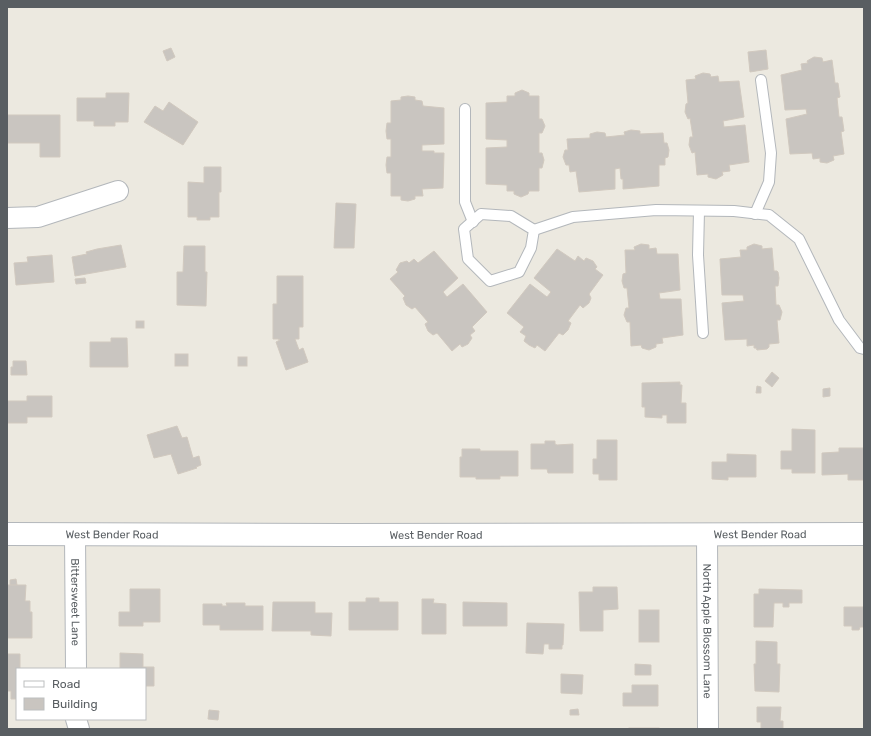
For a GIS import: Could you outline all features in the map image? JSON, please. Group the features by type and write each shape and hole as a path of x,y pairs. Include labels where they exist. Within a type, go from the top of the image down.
{"street":[{"path":"7,218 38,217 118,191"},
{"name":"West Bender Road","path":"7,534 864,534"},
{"name":"Bittersweet Lane","path":"75,534 76,668"},
{"name":"North Apple Blossom Lane","path":"707,534 708,729"}],"lane":[{"path":"754,214 769,182 771,153 761,80"},
{"path":"465,109 465,202 473,222"},
{"path":"534,230 531,248 519,272 490,281 468,259 464,230 481,214 511,216 534,230 573,217 656,210 734,212 769,215 799,238 840,320 860,348 864,349"},
{"path":"699,211 698,255 703,333"}],"building":[{"path":"171,48 175,57 167,61 163,51"},
{"path":"766,50 768,69 750,72 748,52"},
{"path":"814,57 822,58 823,62 832,60 835,83 838,83 840,97 837,98 839,117 842,117 844,131 841,132 844,154 833,156 834,160 827,163 820,162 820,158 813,159 812,153 790,154 786,119 807,114 806,109 785,110 781,75 802,70 801,64 808,63 807,61"},
{"path":"703,73 710,74 711,77 718,76 719,82 739,81 744,117 723,121 724,127 745,125 749,162 729,165 730,171 722,172 723,175 716,179 708,177 708,174 697,175 695,152 692,153 689,145 690,137 693,137 690,118 688,119 685,112 686,104 688,103 686,80 696,79 695,76"},
{"path":"522,90 529,93 529,96 539,96 539,119 542,119 545,126 542,133 539,133 539,153 542,153 544,160 542,168 539,168 539,191 529,191 528,194 521,197 514,194 514,191 507,191 507,185 486,184 486,148 507,147 507,140 486,139 486,103 507,102 507,96 515,96 515,93"},
{"path":"106,93 129,93 128,122 115,122 115,126 94,126 94,121 77,121 77,98 106,98"},
{"path":"401,97 415,97 415,100 422,101 423,106 444,108 444,144 422,145 422,151 444,153 443,188 422,189 423,196 415,196 415,199 408,201 401,200 401,196 391,196 391,173 387,173 386,165 387,157 391,157 391,139 387,139 386,131 387,123 391,123 391,101 401,100"},
{"path":"169,102 198,122 183,145 144,122 155,106 163,111"},
{"path":"7,115 60,115 60,157 40,157 40,143 7,143"},
{"path":"631,130 640,131 640,134 663,133 664,143 667,143 669,150 668,157 665,158 665,165 659,165 659,186 623,189 623,179 621,179 620,168 615,169 615,189 579,192 576,171 570,172 569,165 566,165 563,157 565,150 568,150 567,139 590,138 590,134 597,132 605,133 606,137 625,135 624,132"},
{"path":"204,167 221,167 219,217 210,217 210,220 197,220 197,217 188,217 188,182 204,183"},
{"path":"336,203 356,204 354,248 334,248"},
{"path":"641,244 649,245 649,249 656,248 657,254 678,254 680,290 659,293 660,299 681,299 683,335 662,338 663,343 656,344 656,347 649,350 642,348 641,345 631,346 630,322 627,322 624,315 626,308 629,308 627,288 624,288 622,281 623,274 626,273 625,250 635,250 634,247"},
{"path":"754,244 762,246 762,249 772,248 774,271 778,272 779,278 778,286 775,286 776,305 779,305 782,312 780,320 777,320 779,343 769,344 767,349 757,350 754,348 754,345 747,346 747,339 725,340 722,303 744,301 743,295 722,295 720,259 741,257 740,250 747,250 747,247"},
{"path":"121,245 126,267 75,276 72,257 87,254 86,252 97,249"},
{"path":"184,246 205,246 205,272 207,272 206,306 177,305 177,272 183,272"},
{"path":"557,249 575,261 578,256 584,261 586,258 593,261 597,267 595,269 603,275 589,294 591,298 589,303 583,308 580,305 568,321 571,323 568,330 563,335 559,333 545,351 537,345 535,348 524,341 526,336 520,332 524,327 507,313 530,284 547,297 551,292 534,278"},
{"path":"434,251 458,278 443,292 447,297 463,284 487,312 472,327 475,331 470,335 472,338 468,344 462,347 460,344 452,351 437,333 433,335 428,331 425,324 428,322 415,307 412,309 406,305 403,298 405,296 390,279 398,272 396,270 400,263 407,261 409,263 414,259 418,263"},
{"path":"52,255 54,282 16,285 14,263 28,262 27,257"},
{"path":"277,276 303,276 303,327 299,327 299,339 295,339 299,350 303,348 308,362 286,370 276,342 280,340 273,339 273,304 277,304"},
{"path":"85,278 86,283 76,284 75,279"},
{"path":"136,321 144,321 144,328 136,328"},
{"path":"111,338 127,338 128,367 90,367 90,342 111,342"},
{"path":"175,354 188,354 188,366 175,366"},
{"path":"238,357 247,357 247,366 238,366"},
{"path":"13,361 26,361 27,375 11,375"},
{"path":"772,372 779,378 772,387 765,381"},
{"path":"680,382 680,385 682,385 681,403 686,403 686,423 667,423 667,415 662,415 662,418 645,417 645,407 642,407 642,383"},
{"path":"757,386 761,387 761,393 756,393"},
{"path":"830,388 830,396 823,397 823,389"},
{"path":"27,396 52,396 52,417 27,417 27,423 7,423 7,401 27,401"},
{"path":"177,426 182,438 187,437 193,458 199,456 201,465 196,467 197,468 178,474 171,454 154,458 147,435"},
{"path":"792,429 815,430 815,473 792,473 792,469 781,469 781,451 792,451"},
{"path":"597,440 617,440 617,480 599,480 599,474 593,474 593,459 597,459"},
{"path":"545,441 555,441 555,444 557,445 573,444 573,473 548,473 547,469 531,469 531,444 545,444"},
{"path":"839,448 864,448 864,480 848,480 848,474 822,475 822,453 839,452"},
{"path":"462,449 480,449 480,451 518,451 518,476 500,476 500,479 460,477 460,457 462,457"},
{"path":"727,454 756,455 756,477 728,477 728,480 712,479 712,462 727,462"},
{"path":"16,579 17,585 10,586 10,580"},
{"path":"7,585 26,585 25,601 30,601 30,612 32,612 32,638 7,638"},
{"path":"593,587 617,587 618,609 603,610 603,631 580,631 579,592 593,592"},
{"path":"130,589 160,589 160,622 143,622 143,626 119,626 119,612 130,612"},
{"path":"759,589 802,590 802,603 789,603 789,607 783,607 783,603 774,603 773,627 754,627 754,594 759,594"},
{"path":"366,598 379,598 379,602 398,602 398,630 349,630 349,602 366,602"},
{"path":"422,599 434,599 433,603 446,604 446,634 422,634"},
{"path":"273,602 315,602 315,613 332,613 331,636 311,635 311,631 272,631"},
{"path":"463,602 507,603 507,626 463,626"},
{"path":"226,603 245,603 245,606 263,606 263,630 220,630 220,625 203,625 203,604 222,604 222,606 227,606"},
{"path":"844,607 864,607 864,627 860,627 859,630 852,630 852,626 844,626"},
{"path":"639,610 659,610 659,642 639,642"},
{"path":"527,623 564,624 562,649 549,649 549,644 544,644 543,654 526,653"},
{"path":"756,641 777,642 777,664 780,664 779,692 755,691 754,664 756,664"},
{"path":"120,653 143,654 143,667 154,667 154,686 146,686 146,668 120,668"},
{"path":"7,654 20,654 20,668 16,668 16,699 11,699 11,691 7,691"},
{"path":"635,664 651,665 651,675 635,675"},
{"path":"561,674 583,675 582,694 561,693"},
{"path":"632,685 658,685 658,706 623,706 623,693 632,693"},
{"path":"757,707 781,707 780,721 783,721 783,729 761,729 761,722 757,722"},
{"path":"578,709 579,715 570,715 570,710"},
{"path":"209,710 219,711 218,720 208,719"},
{"path":"659,728 659,729 629,729"}]}
